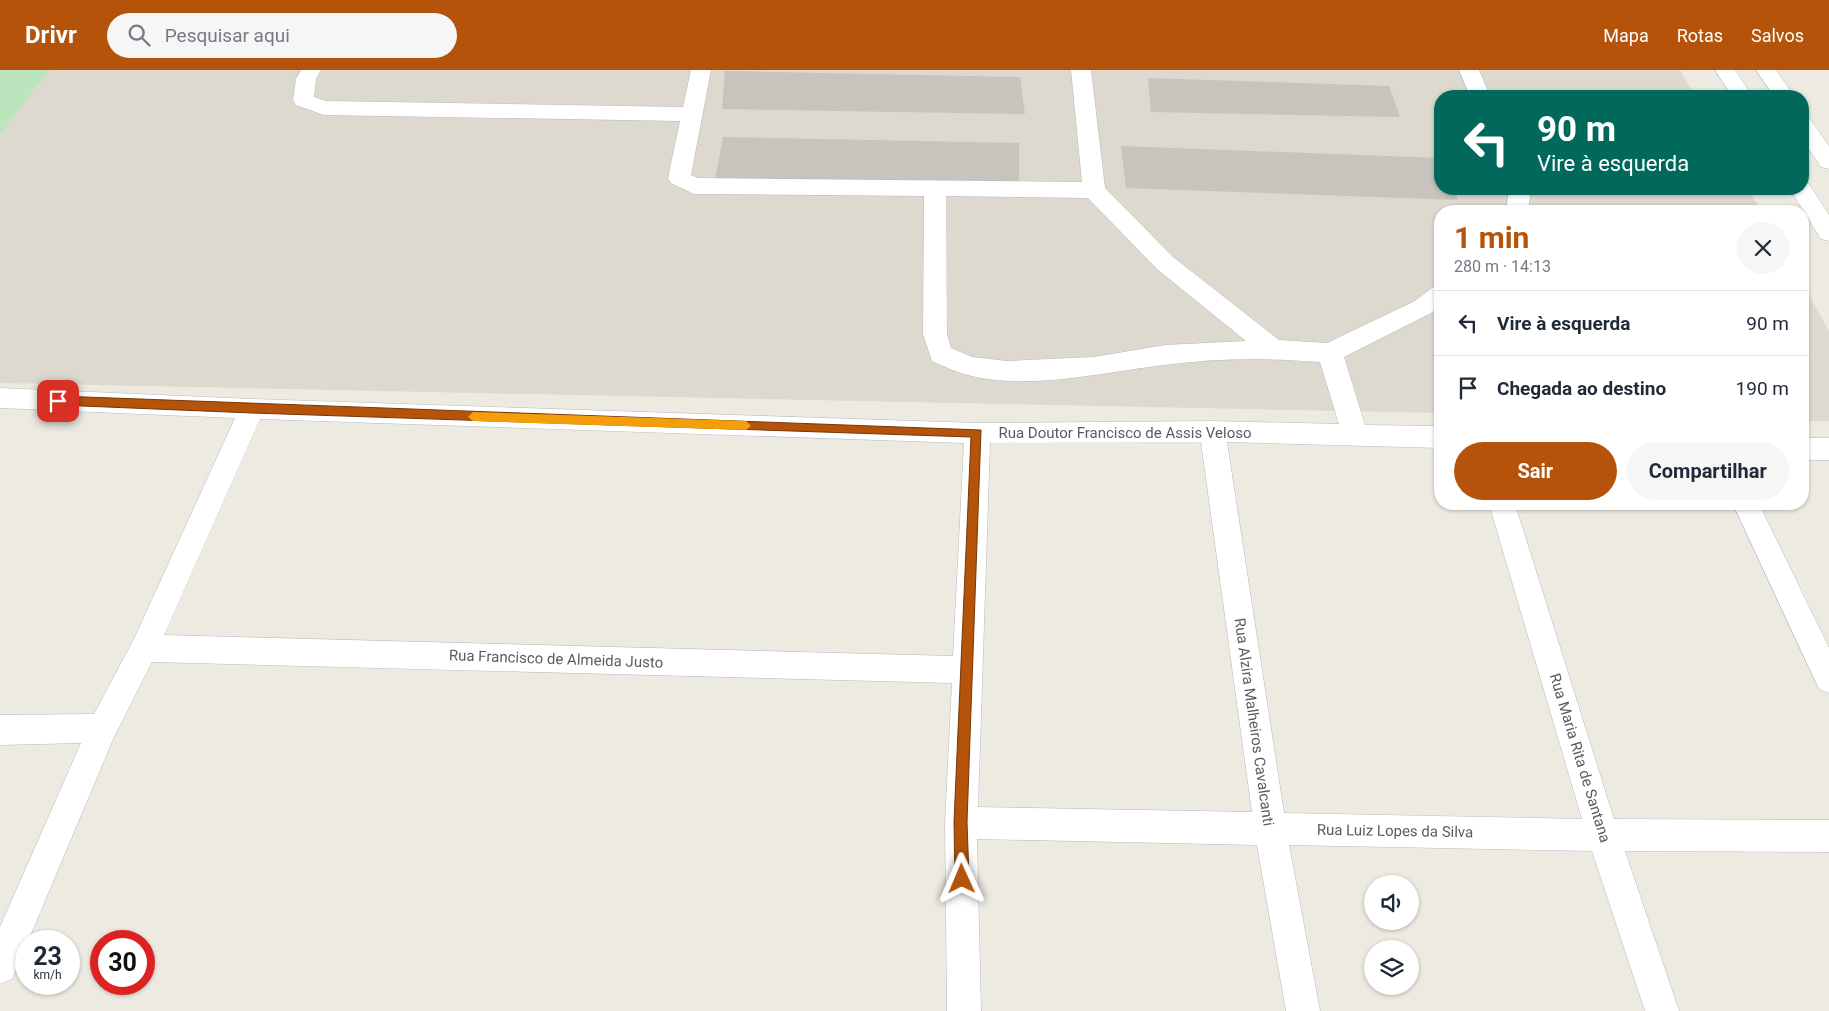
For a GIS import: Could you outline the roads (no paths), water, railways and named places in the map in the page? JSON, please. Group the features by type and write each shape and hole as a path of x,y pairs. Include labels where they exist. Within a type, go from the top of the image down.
{"street":[{"path":"311,70 306,79 303,100 324,108 691,114"},
{"path":"701,70 679,178 694,186 1094,190"},
{"path":"1081,70 1094,190 1165,263 1273,349"},
{"path":"1469,70 1477,90"},
{"path":"1725,70 1738,90"},
{"path":"1766,70 1780,90"},
{"path":"1809,134 1829,162"},
{"path":"934,187 935,334 941,354 969,366 1007,371 1094,367 1165,355 1273,349 1330,354 1423,307 1434,299"},
{"path":"1805,195 1829,233"},
{"path":"1330,354 1355,435"},
{"name":"Rua Doutor Francisco de Assis Veloso","path":"0,398 252,409 977,433 1212,431 1434,437"},
{"path":"0,967 103,728 144,648 252,409"},
{"name":"Rua Alzira Malheiros Cavalcanti","path":"1212,431 1270,829 1303,1011"},
{"path":"964,1011 961,822 977,433"},
{"path":"1809,449 1829,449"},
{"name":"Rua Maria Rita de Santana","path":"1504,510 1603,835 1662,1011"},
{"path":"1749,510 1829,679"},
{"name":"Rua Francisco de Almeida Justo","path":"144,648 967,670"},
{"path":"0,730 103,728"},
{"name":"Rua Luiz Lopes da Silva","path":"961,822 1603,835 1829,836"}]}
